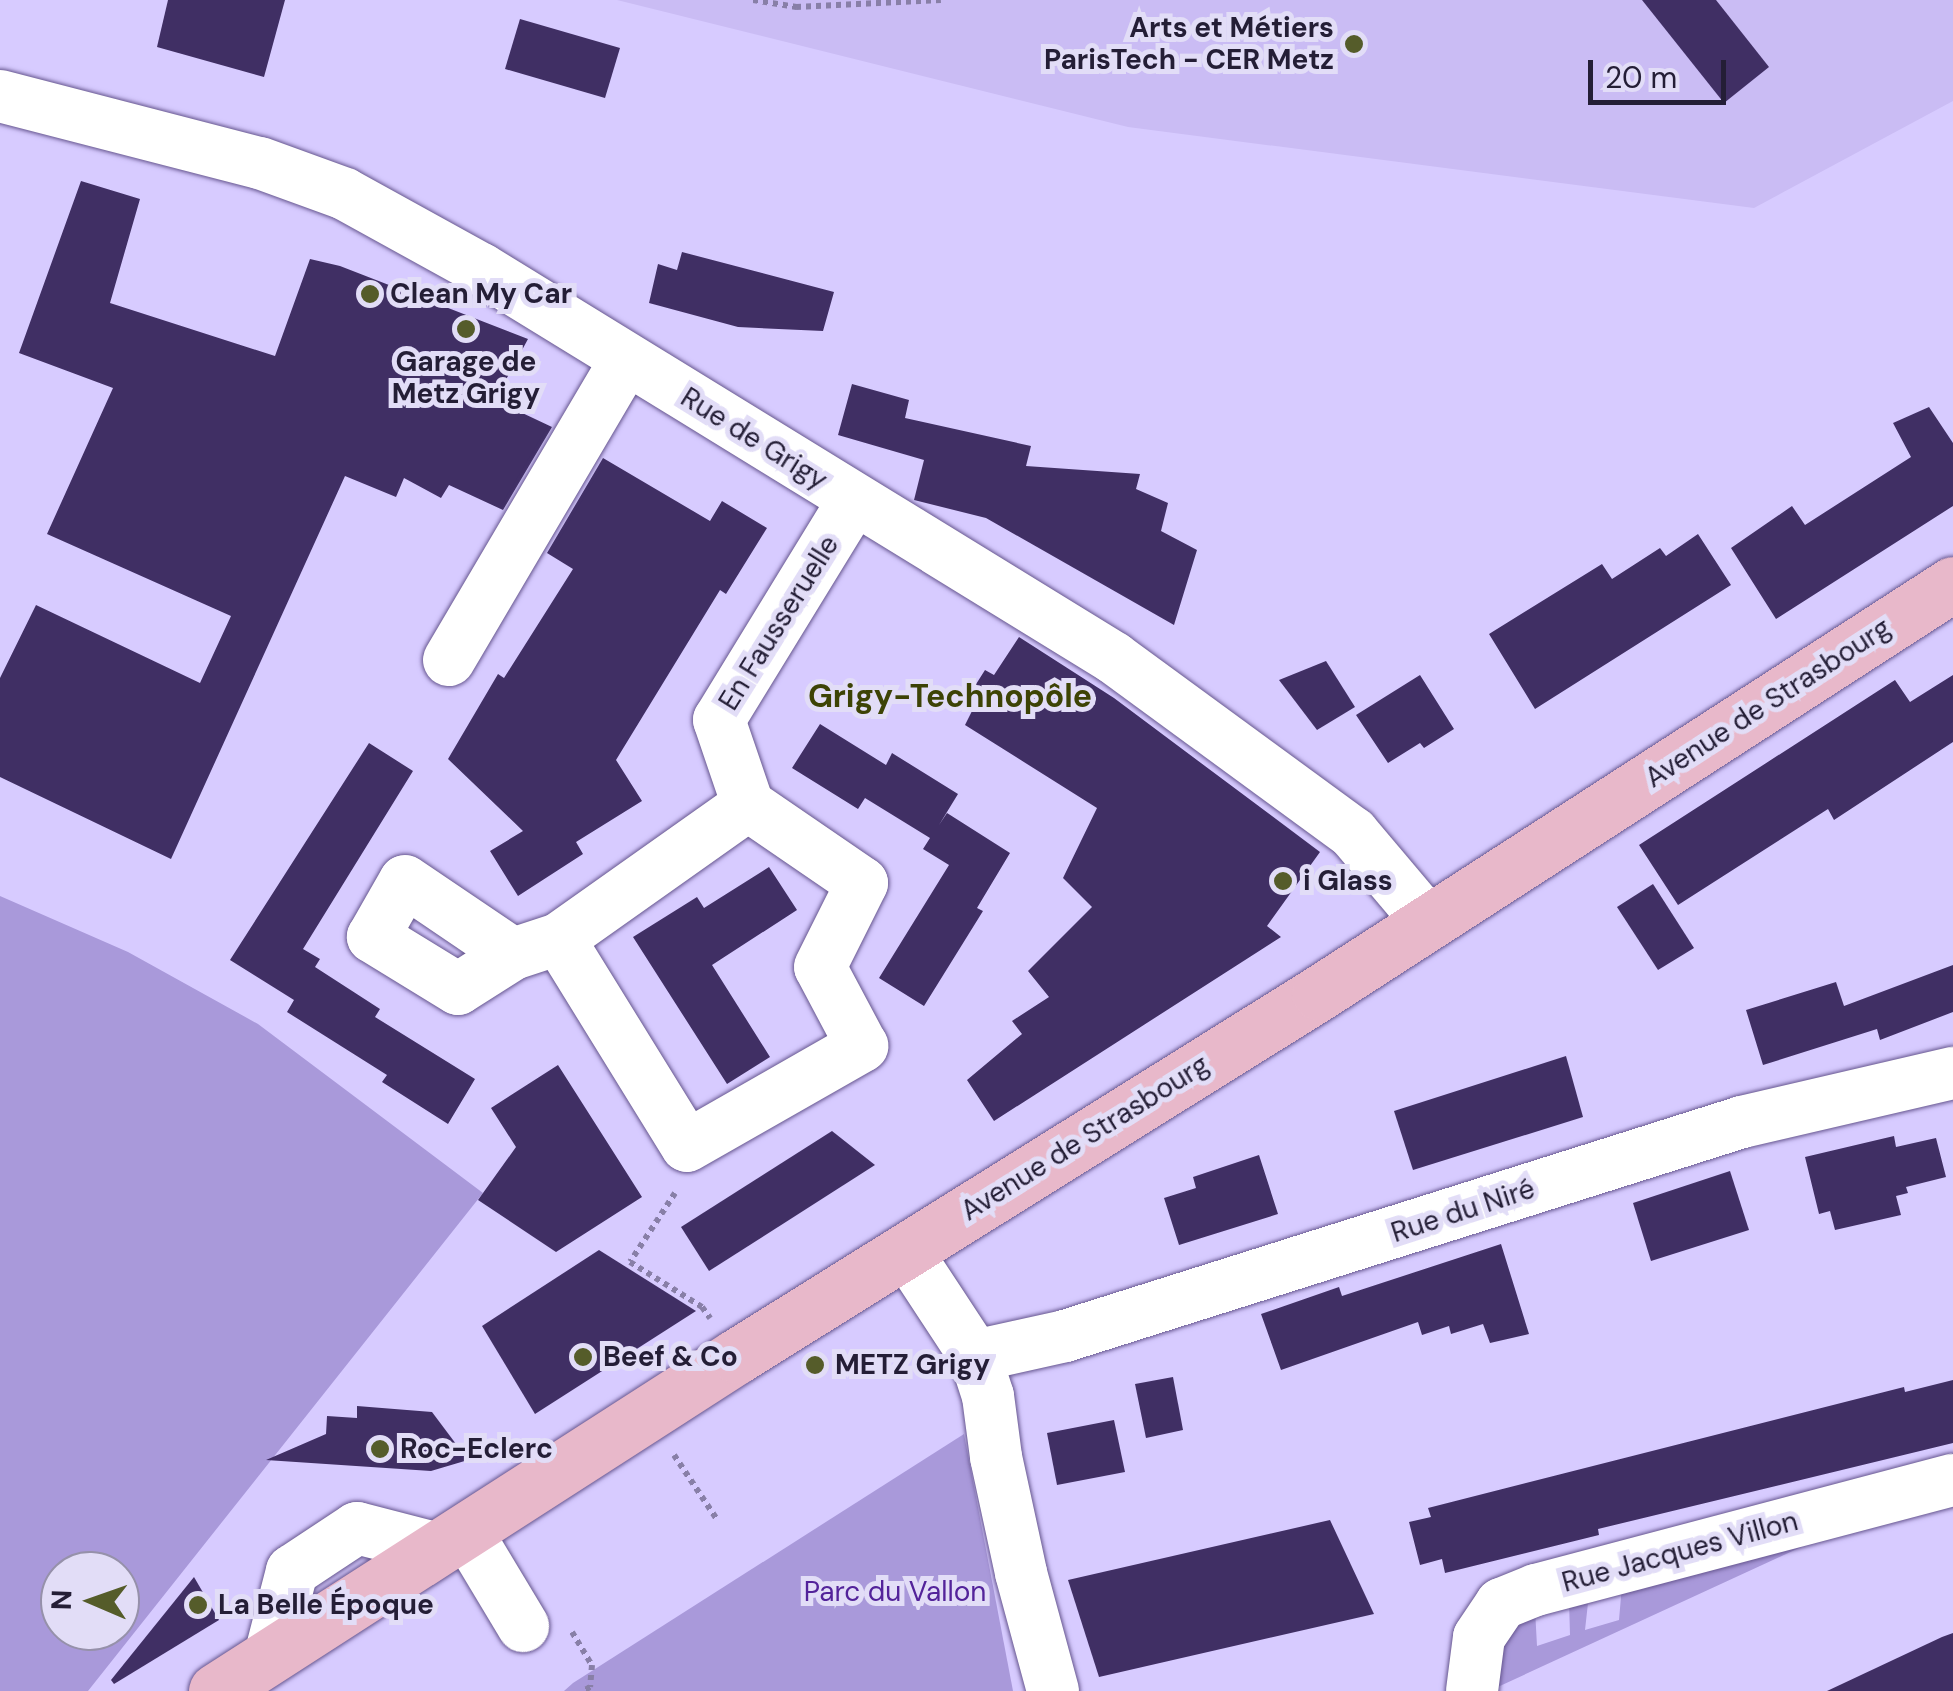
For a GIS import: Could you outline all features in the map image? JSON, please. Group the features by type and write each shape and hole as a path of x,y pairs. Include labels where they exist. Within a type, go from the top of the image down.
{"main road":[{"name":"Avenue de Strasbourg","path":"216,1691 737,1356 1429,922 1953,584"}],"street":[{"name":"Rue de Grigy","path":"0,96 260,163 345,194 480,270 1114,658 1352,833 1429,922"},
{"path":"450,660 626,360"},
{"name":"En Fausseruelle","path":"748,804 719,720 853,501"},
{"path":"748,804 862,883 820,966 862,1046 688,1146 536,947 748,804"},
{"name":"Rue du Niré","path":"974,1356 1065,1336 1742,1122 1953,1073"},
{"path":"906,1251 974,1356 988,1396 1017,1554 1053,1691"},
{"name":"Rue Jacques Villon","path":"1472,1691 1478,1637 1501,1604 1536,1590 1953,1480"},
{"path":"452,1540 544,1623"}],"path":[{"path":"753,0 796,7 941,0"},
{"path":"698,1141 686,1176 630,1262 702,1307 737,1356"},
{"path":"648,1414 718,1521"},
{"path":"544,1623 592,1665 590,1687 583,1691"}],"shaded area":[{"name":"Arts et Métiers ParisTech - CER Metz","path":"617,0 1953,0 1953,101 1754,208 1128,127"}],"green space":[{"path":"0,896 128,952 258,1024 483,1193 140,1625 140,1551 40,1551 40,1651 120,1651 88,1691 0,1691"},
{"name":"Parc du Vallon","path":"964,1434 1013,1691 564,1691 573,1683"},
{"path":"1812,1542 1489,1691 1497,1640 1535,1609 1537,1646 1570,1635 1569,1600 1589,1594 1585,1630 1619,1620 1622,1585"}],"building":[{"path":"168,0 285,0 264,77 157,47"},
{"path":"1642,0 1716,0 1769,67 1724,103"},
{"path":"520,19 620,48 605,98 505,69"},
{"path":"81,181 140,199 110,303 275,356 310,259 340,266 528,339 495,400 552,427 503,510 449,485 441,498 404,478 396,497 345,476 171,859 0,777 0,678 36,605 200,683 231,616 47,534 113,388 19,353"},
{"path":"682,252 834,292 823,331 738,327 649,303 658,264 677,270"},
{"path":"852,384 909,400 905,418 1031,446 1026,466 1140,474 1136,489 1168,503 1161,531 1197,550 1174,625 986,518 914,500 924,460 838,435"},
{"path":"1929,407 1953,443 1953,506 1776,619 1731,548 1792,506 1805,525 1911,457 1893,423"},
{"path":"603,458 710,521 722,501 767,528 726,594 720,590 616,760 642,801 576,842 583,854 518,896 490,851 523,831 448,759 498,674 504,678 573,569 547,553"},
{"path":"1698,534 1731,585 1535,709 1489,634 1602,564 1612,579 1660,548 1666,556"},
{"path":"1019,637 1114,698 1320,852 1267,926 1281,937 994,1121 967,1080 1022,1034 1012,1021 1049,997 1028,971 1092,907 1063,878 1097,808 965,725 975,705 966,700 985,670 994,675"},
{"path":"1326,661 1355,707 1317,730 1279,680"},
{"path":"1420,675 1454,729 1424,748 1420,743 1388,763 1356,715"},
{"path":"1953,675 1953,742 1834,820 1828,809 1678,905 1639,845 1895,680 1910,702"},
{"path":"820,724 886,765 892,753 958,794 939,825 947,813 1010,853 977,908 983,911 924,1006 879,978 949,865 923,849 930,838 865,798 858,809 792,768"},
{"path":"369,743 413,771 303,949 320,959 315,967 380,1009 375,1017 475,1079 448,1124 382,1082 387,1075 287,1012 294,1000 230,960"},
{"path":"769,867 797,910 712,965 770,1057 727,1084 633,937 697,897 704,908"},
{"path":"1653,884 1694,948 1658,970 1617,907"},
{"path":"1953,965 1953,1012 1880,1040 1877,1029 1763,1065 1746,1010 1836,982 1844,1006"},
{"path":"1566,1056 1583,1117 1413,1170 1394,1111"},
{"path":"558,1065 642,1197 556,1252 478,1200 516,1147 491,1108"},
{"path":"832,1131 875,1165 709,1271 681,1227"},
{"path":"1894,1136 1896,1147 1936,1138 1946,1177 1906,1187 1908,1193 1896,1196 1901,1215 1835,1230 1830,1211 1819,1214 1805,1157"},
{"path":"1259,1155 1278,1214 1179,1245 1164,1198 1196,1188 1193,1177"},
{"path":"1730,1171 1749,1230 1651,1261 1633,1203"},
{"path":"1501,1244 1529,1334 1490,1343 1483,1324 1451,1334 1449,1326 1422,1335 1418,1322 1281,1370 1261,1314 1339,1287 1342,1296"},
{"path":"599,1250 696,1311 535,1414 482,1326"},
{"path":"1173,1377 1183,1430 1146,1438 1135,1384"},
{"path":"1953,1380 1953,1443 1598,1529 1599,1535 1445,1573 1442,1559 1420,1565 1409,1522 1431,1517 1428,1508 1904,1387 1905,1392"},
{"name":"Roc-Eclerc","path":"357,1406 432,1412 468,1460 431,1471 266,1460 326,1434 327,1416 357,1418"},
{"path":"1114,1420 1125,1472 1057,1485 1047,1433"},
{"path":"1330,1520 1374,1614 1099,1677 1068,1580"},
{"path":"194,1577 219,1620 114,1684 111,1680 134,1651 140,1651 140,1644"},
{"path":"1953,1633 1953,1691 1827,1691 1942,1637"}],"place":[{"name":"Arts et Métiers ParisTech - CER Metz","path":"1354,44"},
{"name":"Clean My Car","path":"370,294"},
{"name":"Garage de Metz Grigy","path":"466,329"},
{"name":"i Glass","path":"1283,881"},
{"name":"Beef & Co","path":"583,1357"},
{"name":"METZ Grigy","path":"815,1365"},
{"name":"Roc-Eclerc","path":"380,1449"},
{"name":"La Belle Époque","path":"198,1605"}],"district":[{"name":"Grigy-Technopôle","path":"950,696"}]}
